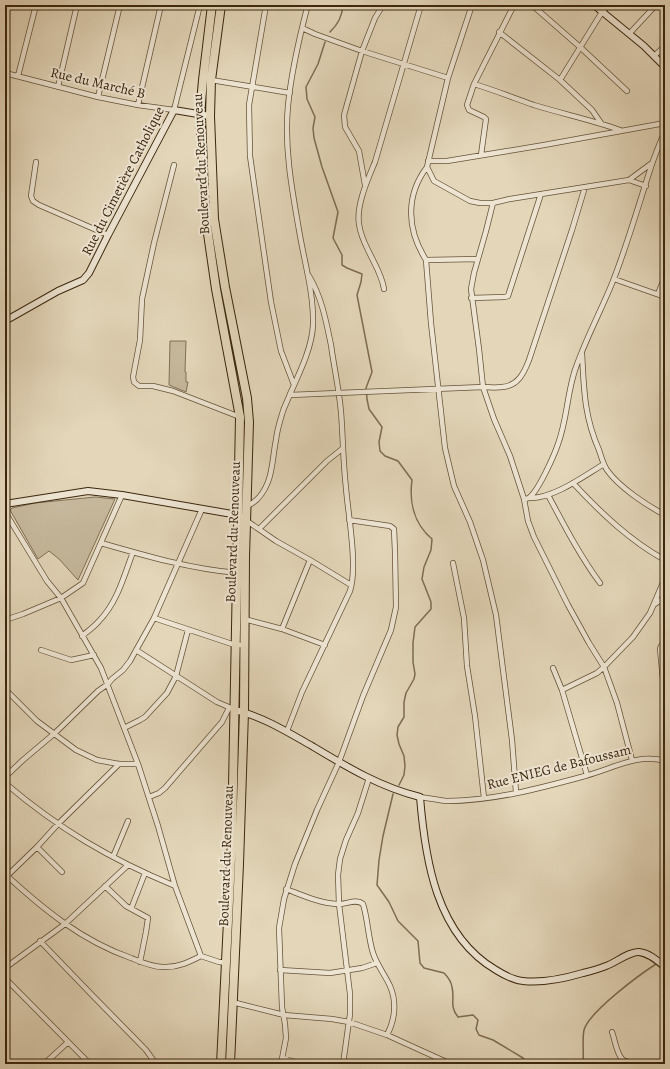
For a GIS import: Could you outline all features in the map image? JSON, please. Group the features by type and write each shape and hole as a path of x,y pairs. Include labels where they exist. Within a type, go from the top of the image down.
{"highway":[{"name":"Boulevard du Renouveau","path":"212,5 207,80 214,219 236,347 247,398 249,419 243,506 238,515 240,645"},
{"name":"Boulevard du Renouveau","path":"221,5 200,114 206,220 216,289 240,417 243,506 247,521 244,618 240,645 236,710 235,964 230,1064"},
{"path":"206,220 214,219"},
{"path":"216,289 225,287"},
{"path":"228,349 236,347"},
{"name":"Boulevard du Renouveau","path":"221,1064 225,963 235,863"}],"street":[{"path":"18,76 36,5"},
{"path":"58,87 77,5"},
{"path":"98,98 120,5"},
{"path":"138,106 160,5"},
{"name":"Rue du Cimetière Catholique","path":"5,322 58,291 83,280 89,273 174,110 200,5"},
{"path":"266,5 248,115 250,156 271,302 281,351 294,385"},
{"path":"365,186 359,151 349,134 344,121 344,115 362,51 375,18 383,5"},
{"path":"384,289 377,267 364,239 359,224 358,213 365,186 375,162 403,64 422,5"},
{"path":"472,5 448,78 432,141 428,164 420,176 411,202 414,234 426,260 430,323 448,463 454,486 478,544 486,570 496,615 512,740 516,792"},
{"path":"482,155 486,119 470,110 467,105 474,84 514,5"},
{"path":"532,5 627,91"},
{"path":"594,5 665,67"},
{"path":"560,80 602,12 609,5"},
{"path":"628,34 656,5"},
{"path":"243,506 252,504 259,498 268,482 276,438 284,409 303,363 313,325 308,275 299,231 289,161 287,124 290,93 302,28 308,6"},
{"path":"302,28 362,51 448,78"},
{"path":"499,32 560,80 592,110 601,123"},
{"path":"654,56 665,46"},
{"name":"Rue du Marché B","path":"5,73 98,98 138,106 210,116"},
{"path":"207,80 290,93"},
{"path":"474,84 535,105 601,123 621,131"},
{"path":"428,164 665,123"},
{"path":"527,498 544,476 562,433 567,416 570,391 575,371 582,351 614,279 646,186 652,163 665,130"},
{"path":"36,162 31,196 33,200 39,205 108,235"},
{"path":"428,164 434,181 460,196 475,202 493,203 629,180 652,163"},
{"path":"174,165 142,299 140,340 133,377 134,382 139,386 153,386 173,391 240,417 249,419"},
{"path":"629,180 646,186"},
{"path":"290,395 369,393 483,387 503,388 520,379 524,374 530,360 585,187"},
{"path":"472,298 508,296 541,194"},
{"path":"493,203 471,289 483,387 527,498 528,521 534,537 568,606 588,643 604,667 617,703 632,760"},
{"path":"426,260 478,259"},
{"path":"287,732 302,692 351,586 352,557 342,449 339,394 325,315 319,295 308,275"},
{"path":"658,294 665,276"},
{"path":"614,279 665,297"},
{"path":"582,351 585,404 588,422 604,464 609,473 623,486 665,515"},
{"path":"259,530 327,460 342,449"},
{"path":"527,498 548,495 573,483 604,464"},
{"path":"573,483 588,499 632,539 665,560"},
{"path":"5,504 88,491 122,495 238,515 259,530 351,586"},
{"path":"5,620 61,598 85,580 122,495"},
{"path":"548,495 564,526 589,568 600,583"},
{"path":"5,777 98,691 123,670 154,618 202,509"},
{"path":"5,512 47,581 61,598 101,668 138,764 175,886 200,956"},
{"path":"281,1064 286,1038 282,1007 279,921 286,889 317,810 339,762 390,630 396,607 394,529 390,526 349,520"},
{"path":"101,542 177,563 213,571 238,573"},
{"path":"82,636 99,621 109,608 134,552"},
{"path":"282,629 310,560"},
{"path":"453,563 464,618 467,666 475,716 484,798"},
{"path":"562,690 597,674 604,667 640,627 650,613 665,578"},
{"path":"654,605 665,597"},
{"path":"154,618 188,630 240,645"},
{"path":"244,618 282,629 325,645"},
{"path":"124,728 148,714 167,693 176,676 188,630"},
{"path":"665,642 660,649 665,690"},
{"path":"41,650 71,660 94,656"},
{"path":"136,650 176,676 236,710 222,722 169,784 162,791 149,797"},
{"path":"553,668 562,690 587,775"},
{"path":"5,689 37,720 72,747 97,760 119,764 138,764"},
{"name":"Rue ENIEG de Bafoussam","path":"236,710 270,722 339,762 394,790 420,797 445,801 484,798 516,792 587,775 632,760 656,758 665,761"},
{"path":"119,764 58,824 37,847 6,875 45,910 94,943 140,962 153,966 170,967 187,963 200,956 225,963 235,964"},
{"path":"343,1064 349,1022 350,994 339,904 338,875 340,859 346,840 358,813 369,778"},
{"path":"5,783 58,824 94,847 128,865 175,886"},
{"path":"420,797 426,847 436,890 444,912 466,944 487,964 506,976 524,981 563,978 607,966 638,952 647,954 665,967"},
{"path":"113,857 128,822"},
{"path":"37,847 62,872"},
{"path":"5,968 65,924 128,865"},
{"path":"131,909 145,873"},
{"path":"105,886 116,898 131,909 146,916 148,920 140,962"},
{"path":"286,889 325,903 339,904 358,902 363,904 367,928 377,963 391,987 394,998 394,1010 387,1034"},
{"path":"40,941 146,1050 156,1064"},
{"path":"280,970 330,973 362,968 377,963"},
{"path":"5,978 67,1043 90,1064"},
{"path":"224,1002 284,1015 332,1018 349,1022 387,1034 451,1064"},
{"path":"612,1032 620,1057 623,1060 627,1062 645,1063 665,1062"},
{"path":"44,1064 67,1043"},
{"path":"282,1058 302,1064"},
{"path":"439,1058 439,1064"}],"shaded area":[{"path":"170,341 186,341 185,372 186,382 188,382 186,392 169,385"},
{"path":"95,497 115,499 78,580 59,559 49,551 38,559 10,510 12,508 35,503"}],"waterway":[{"path":"330,32 339,20 343,5"},
{"path":"325,42 318,64 306,87 307,99 315,117 313,128 314,138 322,167 338,212 333,238 342,255 342,265 362,274 357,295 372,372 366,388 369,409 382,427 379,442 380,451 385,456 398,461 412,480 411,496 414,512 421,527 432,539 431,550 424,567 422,579 431,602 431,609 415,627 413,643 413,662 415,674 414,679 406,693 404,702 404,717 398,727 397,735 404,756 405,766 404,775 399,785"},
{"path":"393,794 383,836 377,885 389,902 398,921 418,941 420,963 424,968 444,973 449,979 452,985 454,1009 458,1017 473,1015 478,1020 476,1029 479,1035 493,1040 523,1058 527,1063 534,1064"},
{"path":"583,1064 583,1034 588,1022 604,1004 638,976 656,964"}]}
